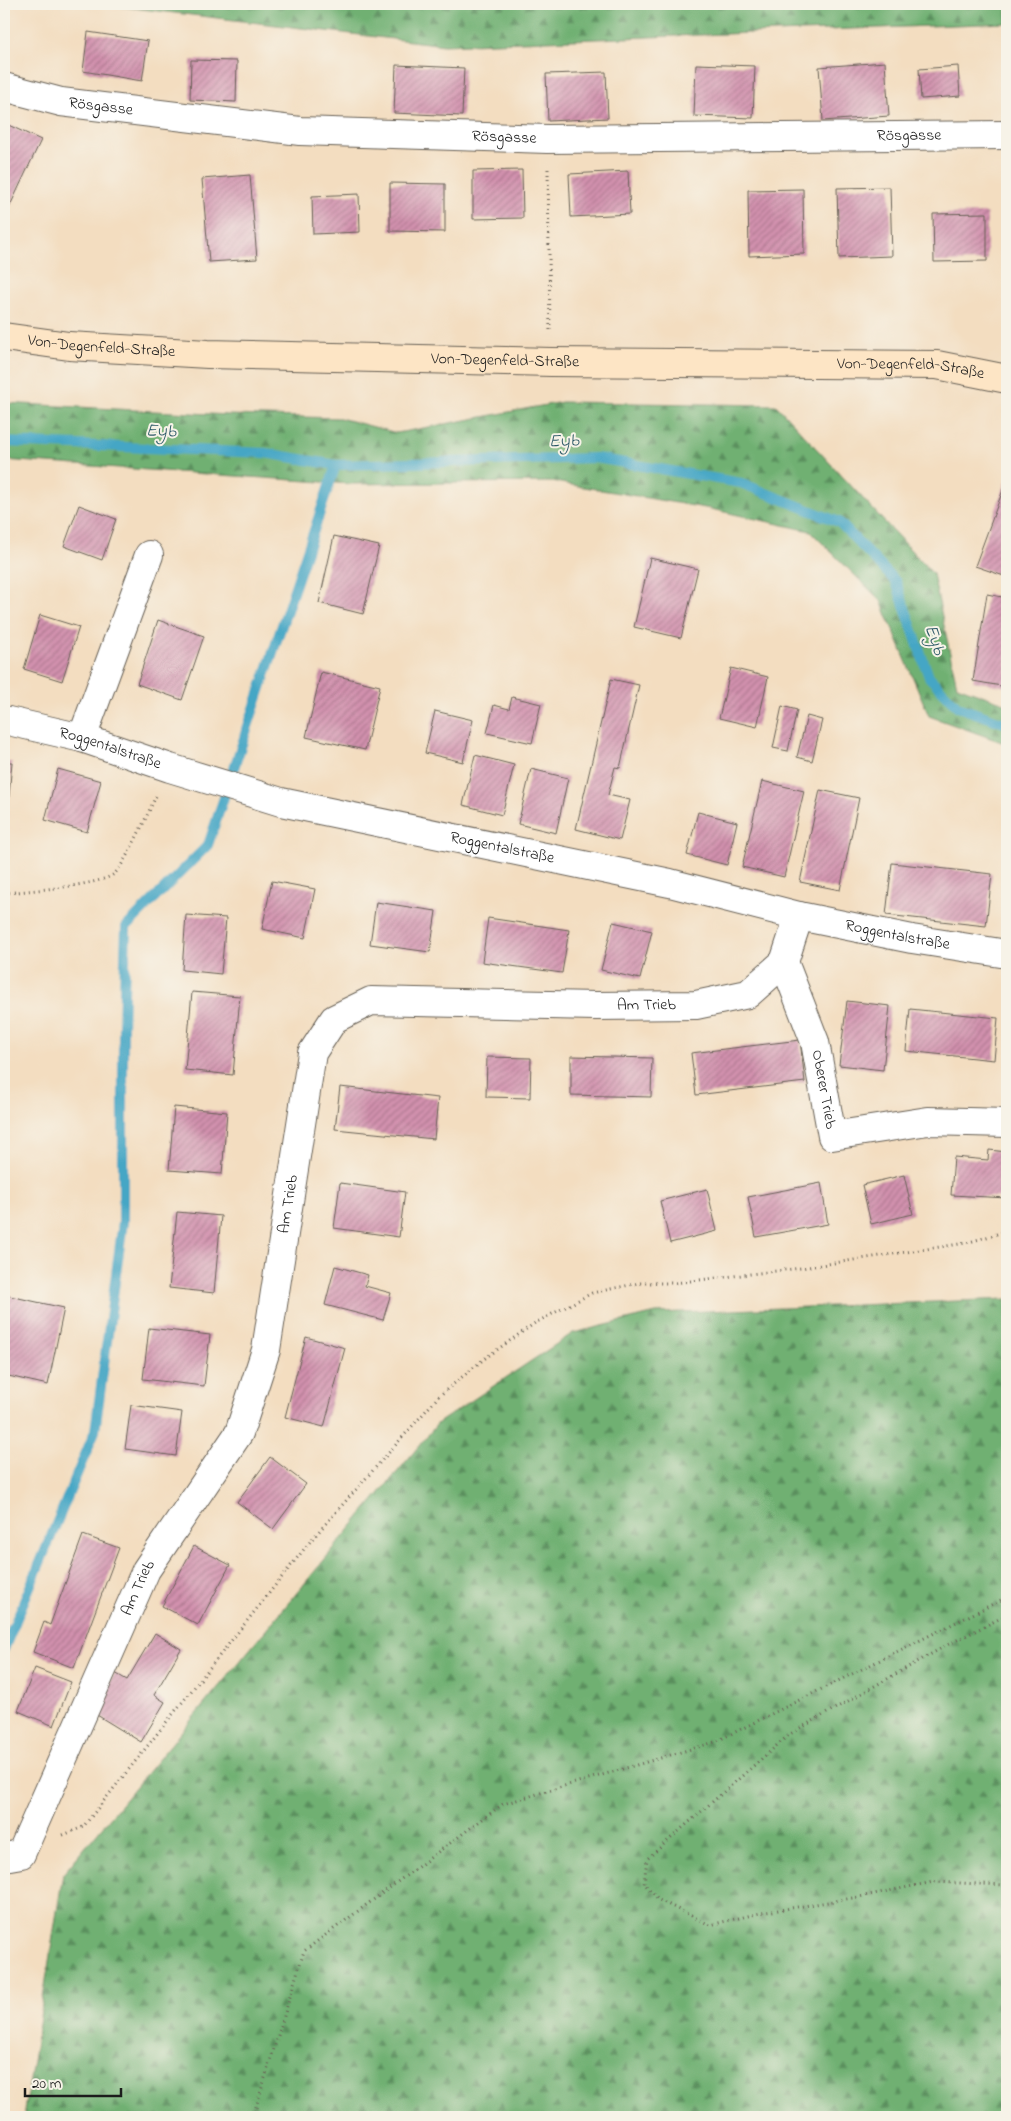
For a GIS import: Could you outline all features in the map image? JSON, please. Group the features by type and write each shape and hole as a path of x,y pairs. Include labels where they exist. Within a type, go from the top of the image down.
{"main road":[{"name":"Von-Degenfeld-Straße","path":"4,337 69,346 208,354 551,362 937,365 1007,379"}],"street":[{"name":"Rösgasse","path":"4,87 61,102 300,131 547,138 1007,135"},
{"path":"82,738 149,555"},
{"name":"Roggentalstraße","path":"4,720 82,738 207,780 299,806 670,883 800,916 912,939 1007,954"},
{"name":"Am Trieb","path":"12,1855 146,1570 239,1433 266,1350 312,1053 334,1019 371,1001 596,1006 696,1006 748,994 784,962 800,916"},
{"name":"Oberer Trieb","path":"784,962 815,1042 832,1136 928,1121 1007,1123"}],"path":[{"path":"547,138 551,362"},
{"path":"4,893 91,883 114,874 126,856 170,768"},
{"path":"12,1855 83,1827 313,1538 432,1404 484,1359 535,1323 592,1293 639,1283 674,1283 801,1268 966,1243 1007,1231"},
{"path":"253,2117 304,1951 503,1804 715,1742 1007,1597"},
{"path":"1007,1614 947,1645 790,1734 647,1859 644,1883 659,1900 710,1925 760,1913 859,1897 933,1882 1007,1885"}],"green space":[{"path":"99,4 1007,4 1007,23 444,45"},
{"path":"562,402 776,405 933,574 957,686 1007,704 1007,744 929,716 881,601 810,531 711,509 555,482 350,484 4,460 4,403 229,415 340,418 397,433"},
{"path":"1007,1299 1007,2117 24,2117 63,1874 438,1423 573,1333 656,1313"}],"building":[{"path":"88,32 148,41 142,81 83,71"},
{"path":"191,60 237,61 236,102 190,100"},
{"path":"885,62 889,116 823,121 819,67"},
{"path":"696,64 755,66 753,118 694,116"},
{"path":"396,65 464,68 462,116 394,113"},
{"path":"958,66 960,96 921,99 919,69"},
{"path":"606,72 608,118 548,121 546,74"},
{"path":"4,123 41,140 8,210 4,208"},
{"path":"522,170 523,218 473,219 473,171"},
{"path":"628,171 630,214 571,217 569,174"},
{"path":"250,175 257,259 209,262 202,179"},
{"path":"390,183 445,184 445,232 390,231"},
{"path":"890,187 892,256 839,258 837,188"},
{"path":"803,189 804,254 749,256 748,190"},
{"path":"359,194 360,232 313,234 312,196"},
{"path":"987,213 987,261 934,262 933,214"},
{"path":"1007,479 1007,577 975,566"},
{"path":"79,505 116,519 102,560 64,546"},
{"path":"334,536 379,546 363,614 319,603"},
{"path":"650,558 698,569 681,638 634,627"},
{"path":"987,594 1007,598 1007,687 973,681"},
{"path":"40,615 79,627 62,681 24,669"},
{"path":"158,620 204,636 182,700 137,684"},
{"path":"731,668 768,677 757,727 719,718"},
{"path":"321,672 380,686 365,750 306,737"},
{"path":"611,679 639,685 620,768 615,767 608,795 630,800 620,840 576,829"},
{"path":"512,697 541,704 532,743 487,733 494,705 509,709"},
{"path":"782,706 797,710 788,751 773,748"},
{"path":"435,711 473,720 463,762 425,753"},
{"path":"807,716 822,720 812,761 797,757"},
{"path":"475,755 514,765 502,815 463,805"},
{"path":"4,762 12,762 7,818 4,817"},
{"path":"58,769 101,781 87,832 45,820"},
{"path":"531,769 568,778 556,833 518,824"},
{"path":"762,781 804,791 784,877 742,867"},
{"path":"820,790 859,798 840,890 800,882"},
{"path":"698,812 737,822 727,865 687,855"},
{"path":"892,863 992,874 986,926 886,915"},
{"path":"272,881 315,889 305,938 262,929"},
{"path":"376,902 436,911 430,952 370,944"},
{"path":"186,915 226,918 221,974 182,970"},
{"path":"488,918 569,930 562,973 482,962"},
{"path":"613,922 652,931 640,979 601,970"},
{"path":"192,992 240,996 233,1075 185,1070"},
{"path":"847,1001 890,1006 883,1070 839,1065"},
{"path":"910,1009 998,1018 994,1060 906,1051"},
{"path":"800,1040 805,1082 696,1095 691,1053"},
{"path":"571,1056 652,1058 651,1097 571,1095"},
{"path":"487,1057 531,1058 530,1098 486,1097"},
{"path":"340,1087 438,1098 434,1139 335,1129"},
{"path":"174,1107 227,1112 222,1174 169,1170"},
{"path":"989,1150 1007,1152 1007,1198 951,1195 954,1157 988,1160"},
{"path":"904,1175 913,1214 871,1224 862,1185"},
{"path":"340,1183 405,1192 399,1237 334,1228"},
{"path":"821,1183 828,1224 756,1237 748,1197"},
{"path":"707,1189 717,1231 670,1243 660,1201"},
{"path":"177,1212 221,1216 214,1293 169,1288"},
{"path":"335,1266 368,1275 365,1286 391,1293 383,1320 325,1305"},
{"path":"5,1295 64,1308 48,1385 4,1375"},
{"path":"149,1328 210,1335 204,1386 143,1379"},
{"path":"306,1337 345,1348 324,1427 285,1417"},
{"path":"131,1405 182,1412 176,1456 125,1449"},
{"path":"270,1457 306,1484 273,1529 237,1502"},
{"path":"83,1535 119,1548 74,1668 33,1652 44,1622 50,1625"},
{"path":"194,1546 230,1565 198,1625 162,1606"},
{"path":"155,1633 181,1649 154,1695 165,1702 141,1742 92,1712 115,1673 127,1680"},
{"path":"35,1668 71,1682 54,1726 18,1711"}],"waterway":[{"name":"Eyb","path":"4,442 265,453 336,465 596,458 741,483 839,522 896,582 929,677 958,707 1007,724"},
{"path":"4,1649 95,1431 123,1222 123,1028 126,927 208,845 336,465"}]}
